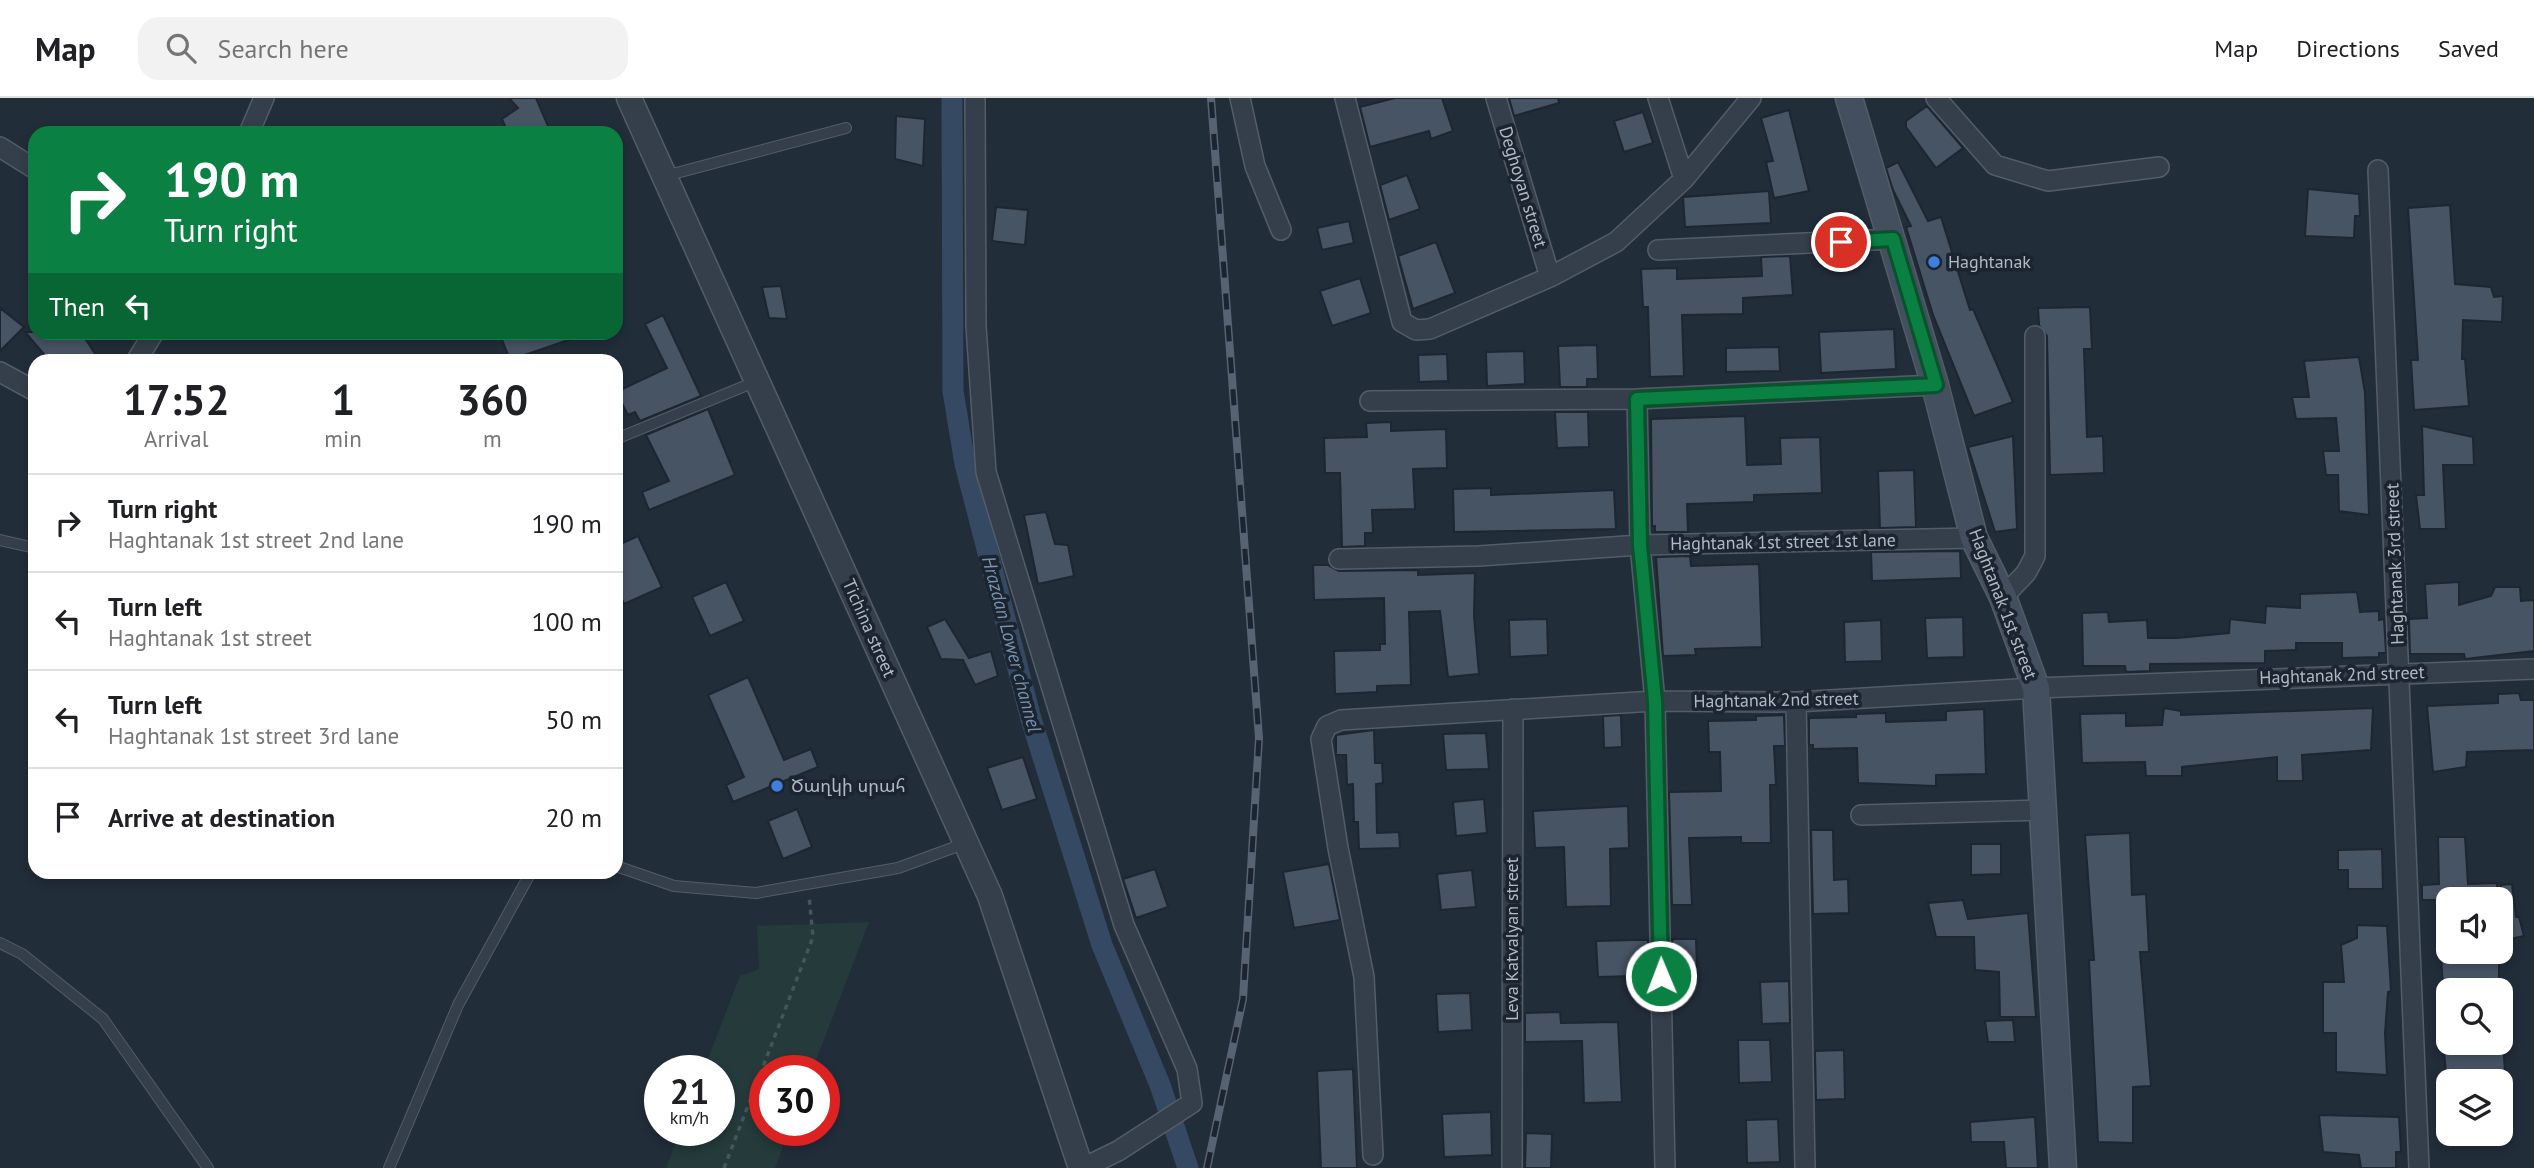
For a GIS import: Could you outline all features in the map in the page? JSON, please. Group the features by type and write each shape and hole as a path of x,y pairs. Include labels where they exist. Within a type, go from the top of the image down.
{"main road":[{"name":"Haghtanak 1st street","path":"1849,98 1936,385 1974,538 2003,597 2036,688 2063,1168"}],"street":[{"path":"252,126 264,98"},
{"name":"Tichina street","path":"629,98 990,896 1082,1168"},
{"path":"975,98 976,326 986,472 1124,925 1187,1069 1192,1103 1118,1152 1082,1168"},
{"path":"1241,98 1255,166 1281,230"},
{"path":"1345,98 1402,322 1416,330 1430,330 1549,277 1616,242 1684,179 1751,98"},
{"name":"Deghoyan street","path":"1496,98 1549,277"},
{"path":"1658,98 1684,179"},
{"path":"1936,98 1995,165 2048,181 2159,167"},
{"path":"0,147 28,165"},
{"name":"Haghtanak 3rd street","path":"2378,170 2419,1168"},
{"path":"1658,250 1893,239"},
{"path":"2003,597 2026,573 2035,556 2035,336"},
{"path":"0,372 28,387"},
{"path":"1370,401 1637,399 1936,385"},
{"path":"1637,399 1640,545 1655,701 1665,1168"},
{"name":"Haghtanak 1st street 1st lane","path":"1339,559 1479,556 1640,545 1974,538"},
{"name":"Haghtanak 2nd street","path":"1373,1155 1364,977 1338,848 1321,739 1327,726 1341,720 1655,701 1796,702 2400,672 2534,670"},
{"path":"1796,702 1805,1168"},
{"name":"Leva Katvalyan street","path":"1512,1168 1513,709"},
{"path":"1861,815 2041,810"}],"lane":[{"path":"664,176 846,128"},
{"path":"623,436 758,381"},
{"path":"0,540 28,546"},
{"path":"623,868 674,886 756,892 898,869 966,843"},
{"path":"389,1168 458,1005 527,879"},
{"path":"0,943 22,954 103,1019 208,1168"}],"path":[{"path":"724,1168 813,937 808,884"}],"green space":[{"path":"869,922 818,1055 749,1055 749,1146 783,1146 775,1168 666,1168 674,1146 735,1146 735,1055 709,1055 740,976 759,969 757,926"}],"building":[{"path":"509,98 536,98 548,126 505,126 502,119 518,108"},
{"path":"1395,98 1442,98 1453,131 1431,139 1429,131 1370,147 1360,107"},
{"path":"1509,98 1558,98 1559,103 1514,116"},
{"path":"1927,106 1963,148 1936,168 1906,127 1906,121"},
{"path":"1789,110 1809,191 1774,198 1766,162 1773,161 1761,118"},
{"path":"1643,112 1653,143 1624,152 1614,121"},
{"path":"896,116 925,119 923,166 895,159"},
{"path":"1898,162 1928,221 1941,217 1970,310 1973,309 2013,402 1974,416 1933,315 1906,227 1911,226 1893,190 1886,168"},
{"path":"1407,175 1420,209 1389,220 1380,185"},
{"path":"2308,189 2359,194 2360,216 2355,216 2354,238 2305,236"},
{"path":"1769,191 1771,223 1685,227 1683,197"},
{"path":"2450,205 2455,284 2491,287 2494,297 2503,296 2502,322 2463,320 2462,359 2465,359 2469,406 2414,410 2411,360 2418,360 2408,208"},
{"path":"996,207 1028,210 1025,245 992,241"},
{"path":"1349,221 1354,243 1322,250 1317,228"},
{"path":"1436,242 1455,293 1413,309 1398,256"},
{"path":"1790,256 1793,295 1743,298 1743,314 1682,315 1684,376 1650,377 1648,307 1643,307 1641,269 1677,268 1677,279 1762,276 1761,257"},
{"path":"1360,278 1371,313 1332,326 1320,291"},
{"path":"781,286 787,319 769,318 762,287"},
{"path":"2090,307 2092,349 2084,349 2087,437 2103,436 2104,473 2050,475 2047,336 2039,325 2038,308"},
{"path":"0,308 24,327 0,351"},
{"path":"663,315 701,396 640,421 635,412 628,415 623,405 623,389 667,368 645,324"},
{"path":"1894,329 1896,369 1821,373 1819,332"},
{"path":"32,340 86,340 95,354 44,354"},
{"path":"502,340 568,340 528,354 508,354"},
{"path":"1597,345 1598,379 1587,379 1587,387 1560,387 1558,346"},
{"path":"1779,347 1780,371 1726,372 1726,348"},
{"path":"1524,351 1525,384 1487,386 1486,352"},
{"path":"1447,354 1448,381 1419,382 1418,355"},
{"path":"2359,357 2365,393 2369,515 2339,511 2338,475 2326,475 2323,451 2339,451 2336,418 2296,419 2292,397 2309,397 2304,361"},
{"path":"708,409 735,475 649,510 642,492 669,481 646,435"},
{"path":"1555,412 1588,412 1589,447 1557,448"},
{"path":"1745,416 1747,465 1781,464 1780,438 1820,437 1822,493 1754,495 1754,502 1687,504 1688,532 1655,532 1655,526 1652,526 1651,419"},
{"path":"1391,422 1391,431 1446,429 1447,468 1413,469 1415,509 1372,510 1373,533 1365,533 1365,546 1342,547 1340,473 1325,473 1324,438 1367,437 1366,423"},
{"path":"2422,426 2473,437 2474,465 2443,465 2446,529 2420,529 2416,495 2424,495"},
{"path":"2013,436 2017,529 1995,532 1968,447"},
{"path":"1914,470 1916,527 1880,528 1878,471"},
{"path":"1491,488 1491,495 1614,490 1616,529 1454,532 1453,489"},
{"path":"1046,512 1055,544 1068,545 1074,576 1038,584 1024,515"},
{"path":"638,536 662,587 624,604 623,602 623,543"},
{"path":"1960,551 1961,578 1872,581 1871,552"},
{"path":"1690,556 1691,566 1759,564 1762,647 1695,649 1696,655 1663,656 1656,557"},
{"path":"1313,565 1328,565 1339,571 1418,570 1418,575 1475,573 1474,616 1479,674 1448,677 1440,611 1409,612 1411,685 1377,686 1377,692 1335,694 1334,651 1380,650 1380,644 1385,644 1384,598 1314,600"},
{"path":"726,582 744,621 710,636 692,597"},
{"path":"2459,582 2459,605 2491,596 2495,587 2520,587 2521,601 2534,600 2534,651 2465,659 2464,654 2410,654 2409,619 2427,618 2425,584"},
{"path":"2357,592 2360,612 2379,611 2379,620 2384,619 2386,653 2379,653 2379,657 2342,658 2342,643 2296,643 2296,650 2265,651 2265,663 2150,664 2150,671 2126,672 2125,666 2083,666 2082,613 2108,612 2109,622 2147,620 2148,638 2177,638 2229,633 2230,619 2265,623 2266,606 2300,608 2300,594"},
{"path":"1963,617 1964,657 1927,658 1925,618"},
{"path":"945,619 969,658 991,651 998,676 975,685 963,660 941,659 927,627"},
{"path":"1547,619 1548,655 1510,657 1509,620"},
{"path":"1881,620 1882,661 1845,662 1844,622"},
{"path":"748,677 784,760 811,749 818,767 733,802 726,785 744,777 708,695"},
{"path":"2519,693 2521,700 2534,700 2534,750 2467,752 2466,767 2433,772 2427,706 2498,703 2498,694"},
{"path":"2164,708 2181,711 2181,715 2373,708 2371,750 2302,755 2303,781 2277,781 2277,757 2182,767 2182,776 2146,776 2145,762 2082,763 2080,714 2126,713 2126,726 2162,725"},
{"path":"1984,709 1986,774 1936,775 1936,786 1858,783 1857,748 1813,749 1813,745 1809,745 1809,718 1886,713 1886,722 1946,720 1946,711"},
{"path":"1621,715 1622,747 1604,748 1603,716"},
{"path":"1784,715 1785,746 1774,746 1776,785 1770,785 1771,843 1741,843 1741,837 1689,838 1692,905 1672,905 1669,792 1721,791 1720,752 1709,752 1708,721 1756,720 1756,716"},
{"path":"1374,730 1375,763 1382,763 1383,783 1376,784 1377,833 1399,832 1400,848 1359,849 1358,822 1354,822 1353,784 1347,785 1346,755 1336,755 1336,735"},
{"path":"1486,733 1489,769 1446,770 1443,734"},
{"path":"1023,757 1037,799 1002,810 987,768"},
{"path":"1484,799 1487,833 1456,836 1453,802"},
{"path":"1628,806 1629,848 1610,849 1611,906 1566,907 1564,847 1535,848 1533,811"},
{"path":"797,809 812,847 783,859 768,821"},
{"path":"1811,830 1833,830 1834,880 1848,879 1849,913 1813,914"},
{"path":"2130,833 2132,895 2146,894 2149,952 2140,952 2151,1086 2133,1087 2133,1143 2098,1142 2089,960 2094,960 2085,835"},
{"path":"2438,837 2465,837 2468,884 2497,883 2497,887 2436,887 2436,900 2422,900 2422,885 2439,884"},
{"path":"1971,844 2001,844 2001,874 1971,875"},
{"path":"2382,849 2383,889 2348,889 2348,870 2338,870 2338,850"},
{"path":"1329,864 1340,920 1294,928 1283,872"},
{"path":"1155,869 1168,907 1136,918 1123,879"},
{"path":"1472,870 1476,907 1441,910 1437,874"},
{"path":"2513,892 2516,917 2519,917 2524,936 2513,938"},
{"path":"1963,900 1968,919 2028,913 2036,1017 2000,1017 1999,972 1975,970 1974,937 1936,937 1928,903"},
{"path":"2357,925 2387,926 2391,991 2388,992 2385,1033 2387,1075 2336,1072 2336,1033 2323,1033 2323,982 2344,982 2341,945 2357,938"},
{"path":"1672,939 1696,939 1697,967 1673,968"},
{"path":"1648,940 1648,969 1635,969 1635,976 1598,977 1596,941"},
{"path":"2442,964 2499,964 2499,978 2442,978"},
{"path":"1789,981 1790,1023 1762,1024 1760,982"},
{"path":"1470,993 1472,1030 1438,1032 1436,994"},
{"path":"1560,1012 1561,1023 1618,1022 1622,1102 1584,1103 1582,1041 1525,1042 1525,1013"},
{"path":"2013,1020 2015,1042 1988,1042 1985,1021"},
{"path":"1738,1040 1770,1040 1772,1082 1739,1083"},
{"path":"1844,1050 1845,1099 1816,1100 1815,1051"},
{"path":"2444,1055 2504,1055 2505,1069 2446,1069"},
{"path":"1353,1069 1357,1168 1321,1168 1317,1071"},
{"path":"1491,1112 1492,1155 1444,1157 1442,1114"},
{"path":"2319,1115 2399,1117 2401,1152 2396,1152 2396,1168 2361,1168 2359,1155 2323,1152"},
{"path":"2035,1117 2038,1168 2006,1168 2004,1142 1971,1142 1970,1122"},
{"path":"1778,1119 1780,1162 1747,1163 1746,1120"},
{"path":"1526,1133 1552,1134 1551,1168 1525,1168"}],"waterway":[{"name":"Hrazdan Lower channel","path":"952,98 953,391 965,464 1031,719 1102,945 1160,1085 1188,1168"}],"railway":[{"path":"1207,1168 1243,999 1259,738 1211,98"}],"place":[{"name":"Haghtanak","path":"1934,262"},
{"name":"Ծաղկի սրահ","path":"777,786"}],"route":[{"path":"1661,976 1655,701 1640,545 1637,399 1936,385 1893,239 1841,242"}]}
